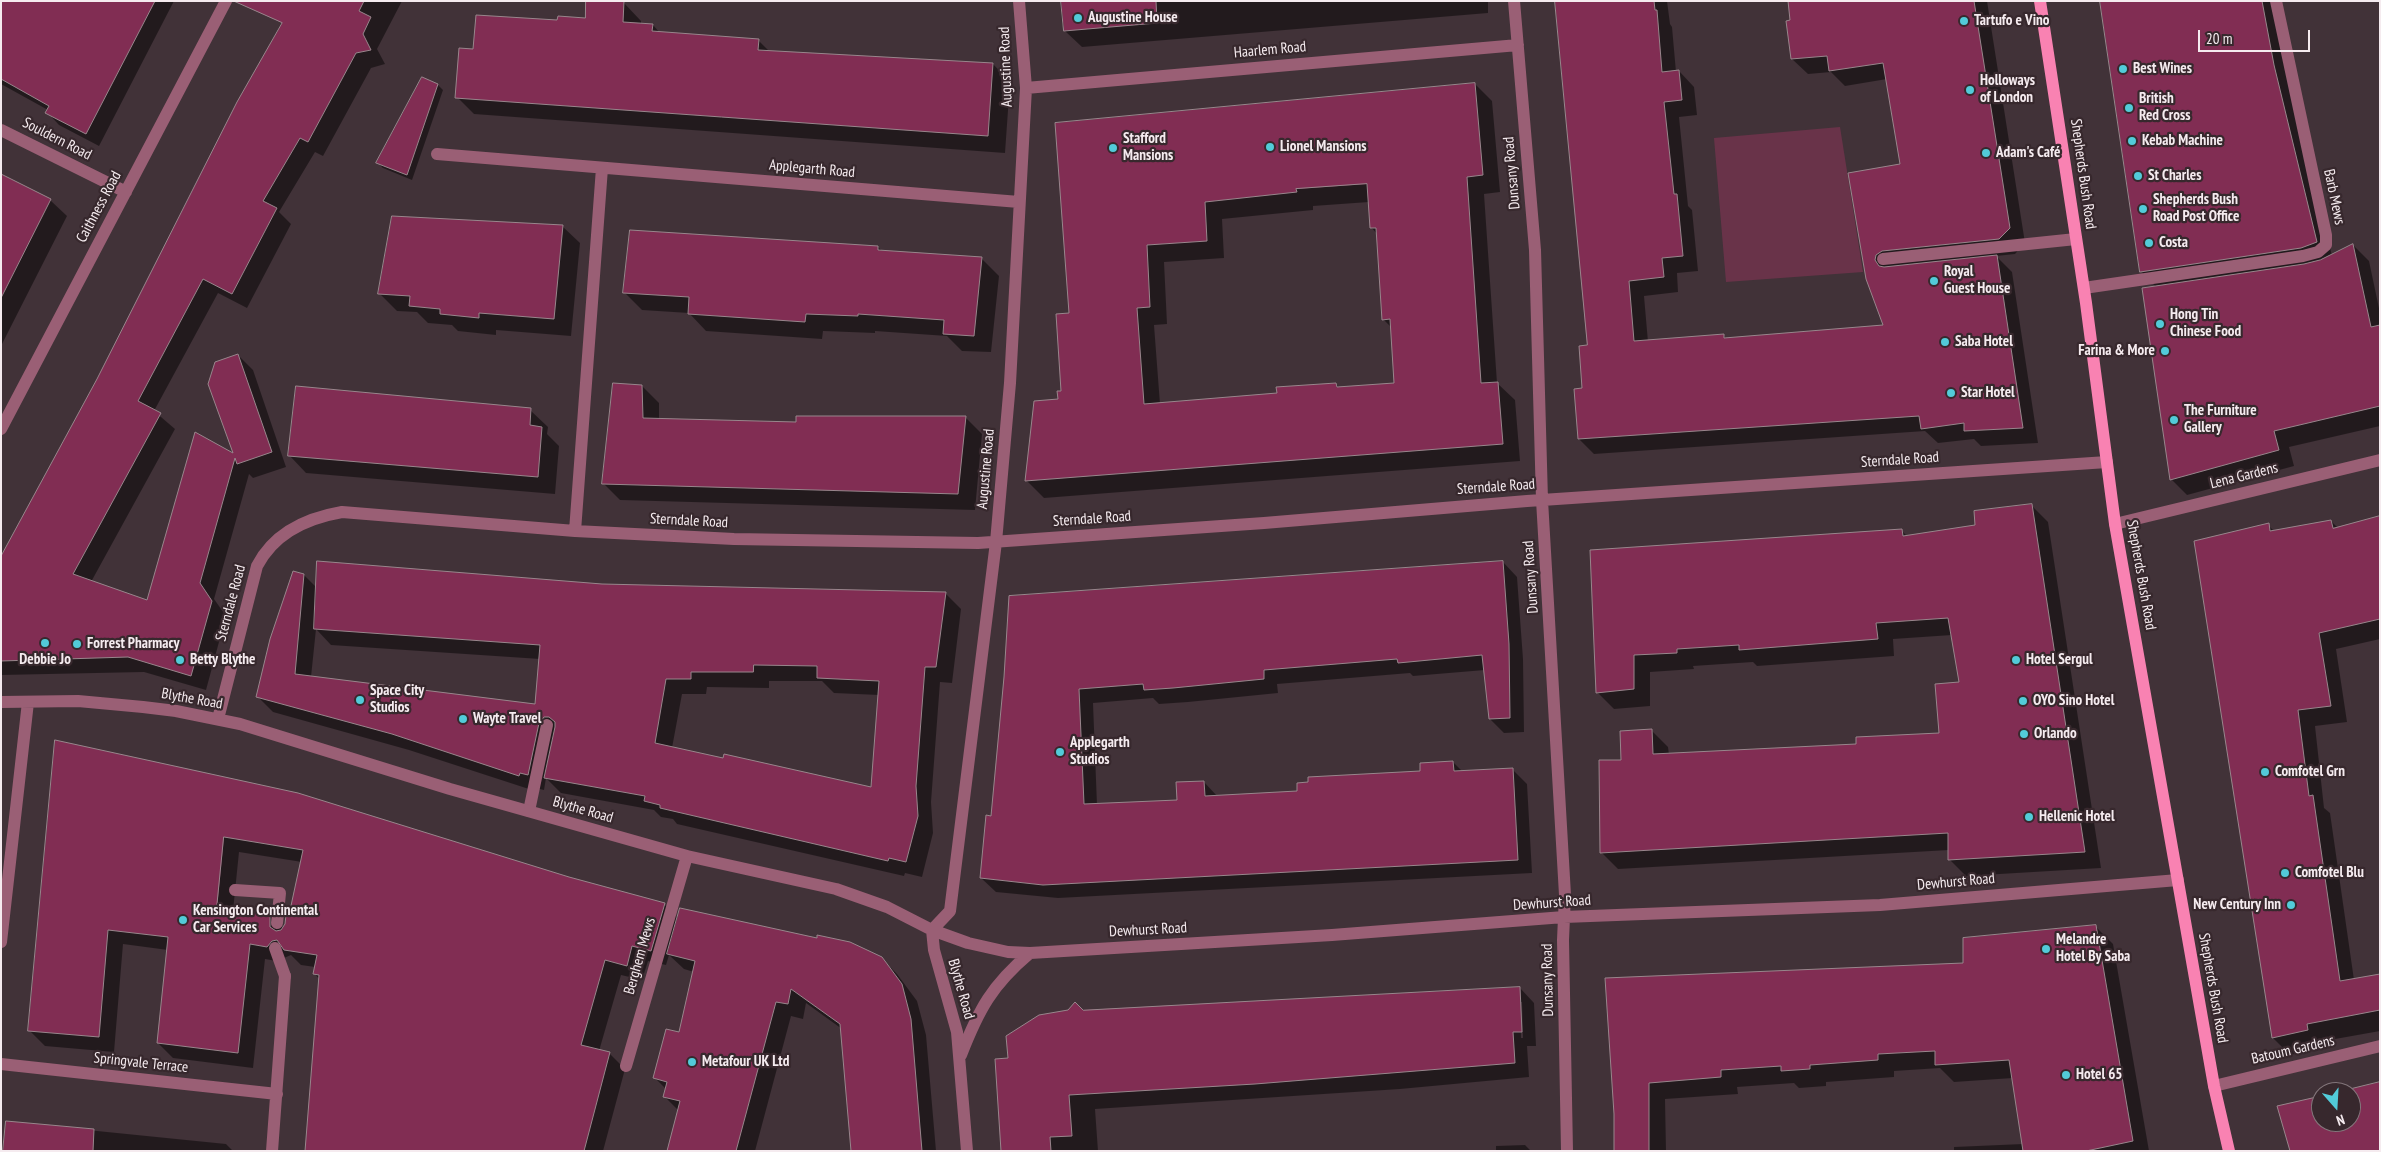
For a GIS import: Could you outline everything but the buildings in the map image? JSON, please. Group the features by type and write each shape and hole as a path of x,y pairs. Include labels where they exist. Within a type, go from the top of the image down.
{"main road":[{"name":"Shepherds Bush Road","path":"2040,1 2084,288 2115,524 2214,1086 2229,1151"}],"street":[{"name":"Caithness Road","path":"1,429 226,1"},
{"name":"Augustine Road","path":"932,930 950,912 996,542 1010,383 1026,88 1019,1"},
{"name":"Dunsany Road","path":"1514,1 1535,250 1542,500 1566,895 1564,917 1567,1151"},
{"name":"Barb Mews","path":"2084,288 2303,256 2318,252 2326,245 2326,235 2276,1"},
{"name":"Haarlem Road","path":"1026,88 1518,45"},
{"name":"Souldern Road","path":"1,130 126,192"},
{"name":"Applegarth Road","path":"437,154 1019,202"},
{"path":"575,531 602,168"},
{"path":"1883,259 2076,239"},
{"name":"Lena Gardens","path":"2115,524 2380,460"},
{"name":"Sterndale Road","path":"218,719 257,566 265,550 278,537 300,524 320,515 342,512 575,531 734,540 996,542 1542,500 2107,462"},
{"name":"Blythe Road","path":"1,702 78,701 176,711 218,719 687,856 836,889 887,907 932,930 934,950 957,1032 967,1151"},
{"path":"1,942 28,702"},
{"path":"529,811 548,725"},
{"name":"Berghem Mews","path":"626,1066 687,856"},
{"name":"Dewhurst Road","path":"932,930 968,943 1008,952 1030,953 1332,935 1564,917 1880,905 2178,880"},
{"path":"235,890 280,892 277,923"},
{"path":"272,1151 285,976 275,948"},
{"path":"960,1058 981,1009 994,988 1030,953"},
{"name":"Batoum Gardens","path":"2214,1086 2380,1046"},
{"name":"Springvale Terrace","path":"1,1064 277,1094"}],"shaded area":[{"path":"1840,127 1863,272 1726,282 1714,138"}],"place":[{"name":"Augustine House","path":"1078,18"},
{"name":"Tartufo e Vino","path":"1964,21"},
{"name":"Best Wines","path":"2123,69"},
{"name":"Holloways of London","path":"1970,90"},
{"name":"British Red Cross","path":"2129,108"},
{"name":"Kebab Machine","path":"2132,141"},
{"name":"Lionel Mansions","path":"1270,147"},
{"name":"Stafford Mansions","path":"1113,148"},
{"name":"Adam's Café","path":"1986,153"},
{"name":"St Charles","path":"2138,176"},
{"name":"Shepherds Bush Road Post Office","path":"2143,209"},
{"name":"Costa","path":"2149,243"},
{"name":"Royal Guest House","path":"1934,281"},
{"name":"Hong Tin Chinese Food","path":"2160,324"},
{"name":"Saba Hotel","path":"1945,342"},
{"name":"Farina & More","path":"2165,351"},
{"name":"Star Hotel","path":"1951,393"},
{"name":"The Furniture Gallery","path":"2174,420"},
{"name":"Debbie Jo","path":"45,643"},
{"name":"Forrest Pharmacy","path":"77,644"},
{"name":"Betty Blythe","path":"180,660"},
{"name":"Hotel Sergul","path":"2016,660"},
{"name":"Space City Studios","path":"360,700"},
{"name":"OYO Sino Hotel","path":"2023,701"},
{"name":"Wayte Travel","path":"463,719"},
{"name":"Orlando","path":"2024,734"},
{"name":"Applegarth Studios","path":"1060,752"},
{"name":"Comfotel Grn","path":"2265,772"},
{"name":"Hellenic Hotel","path":"2029,817"},
{"name":"Comfotel Blu","path":"2285,873"},
{"name":"New Century Inn","path":"2291,905"},
{"name":"Kensington Continental Car Services","path":"183,920"},
{"name":"Melandre Hotel By Saba","path":"2046,949"},
{"name":"Metafour UK Ltd","path":"692,1062"},
{"name":"Hotel 65","path":"2066,1075"}]}
